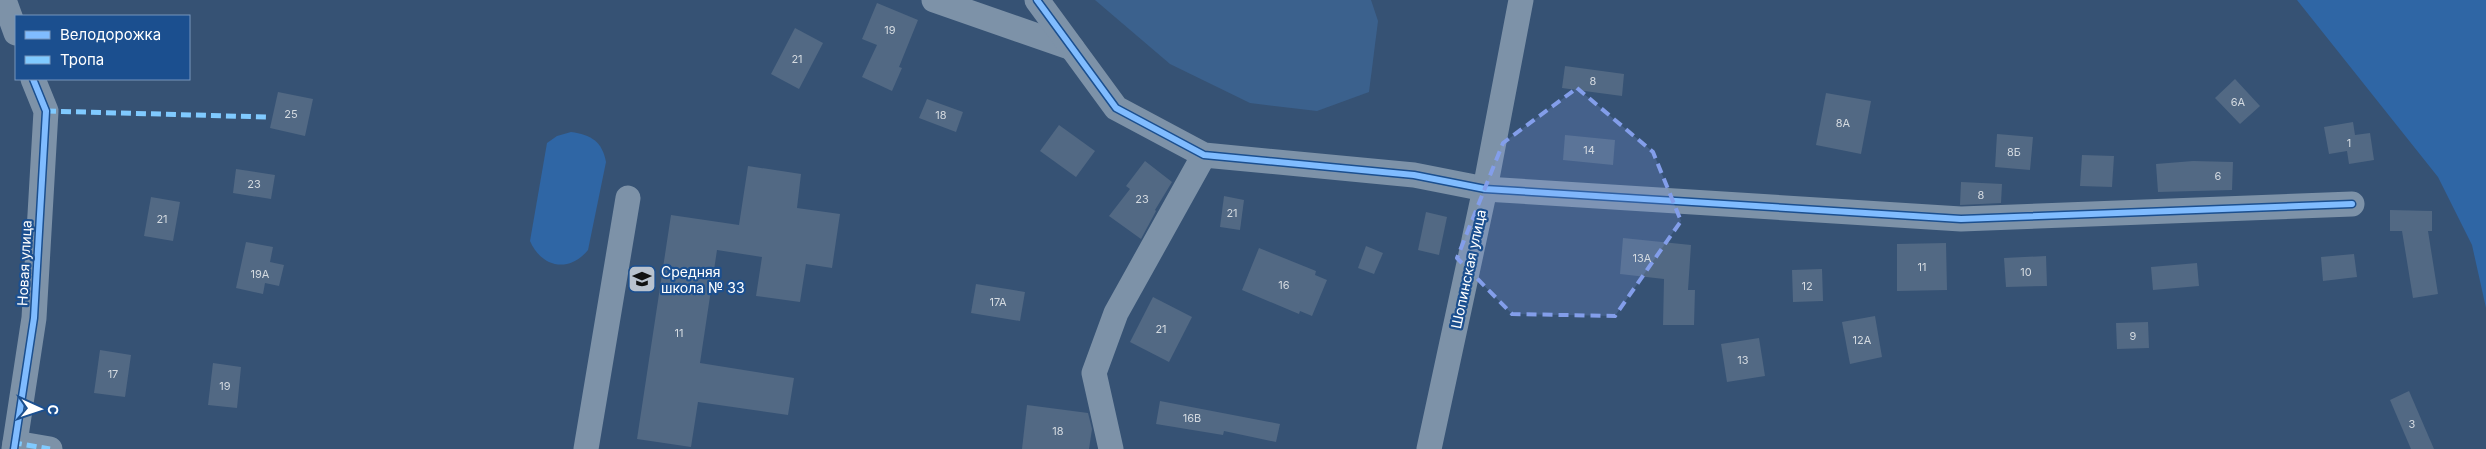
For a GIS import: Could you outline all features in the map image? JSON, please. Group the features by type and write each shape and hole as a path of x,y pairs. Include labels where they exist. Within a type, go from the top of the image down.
{"street":[{"path":"4,0 15,30"},
{"path":"934,0 1072,48"},
{"path":"1037,0 1116,108 1204,155 1414,175 1486,189 1961,219 2352,204"},
{"name":"Шопинская улица","path":"1429,449 1486,189 1521,0"},
{"name":"Новая улица","path":"14,446 34,318 46,111 34,80"},
{"path":"1111,449 1094,372 1116,313 1204,155"},
{"path":"586,449 628,198"},
{"path":"14,446 50,449"}],"highlighted area":[{"path":"1577,88 1653,152 1681,221 1615,316 1512,314 1457,258 1503,143"}],"shaded area":[{"path":"1095,0 1371,0 1378,21 1369,92 1317,111 1250,103 1170,64"},
{"path":"2297,0 2486,0 2486,308 2472,245 2438,177"},
{"path":"571,132 590,137 594,140 602,149 606,162 588,250 573,262 556,264 541,257 530,241 547,143 557,136"}],"building":[{"path":"877,3 918,20 899,67 902,68 892,91 862,77 877,45 862,39"},
{"path":"795,28 823,43 799,89 771,74"},
{"path":"1565,66 1624,74 1622,96 1562,88"},
{"path":"2235,79 2260,106 2240,124 2215,98"},
{"path":"278,92 313,99 305,136 270,128"},
{"path":"1826,93 1871,101 1861,154 1816,145"},
{"path":"927,99 963,112 956,132 919,118"},
{"path":"2353,122 2355,135 2370,133 2374,160 2349,164 2347,151 2329,154 2324,127"},
{"path":"1059,125 1095,151 1076,177 1040,151"},
{"path":"1997,134 2033,137 2030,170 1995,167"},
{"path":"1565,135 1615,140 1613,165 1563,160"},
{"path":"2082,155 2114,156 2112,187 2080,186"},
{"path":"1145,161 1172,182 1155,210 1141,239 1109,216 1130,189 1126,186"},
{"path":"2193,161 2233,162 2232,190 2158,192 2156,164"},
{"path":"748,166 801,174 797,208 840,214 832,268 806,264 800,302 756,296 762,257 717,250 700,363 794,378 788,415 698,402 691,447 637,439 671,215 739,225"},
{"path":"236,169 275,175 271,199 233,193"},
{"path":"1961,182 2002,184 2001,203 1960,205"},
{"path":"1224,196 1244,200 1240,230 1220,227"},
{"path":"151,197 180,202 173,241 144,236"},
{"path":"2390,210 2432,211 2432,231 2428,231 2438,294 2413,298 2402,231 2390,231"},
{"path":"1426,212 1447,217 1439,255 1418,250"},
{"path":"1623,238 1691,245 1688,290 1695,290 1694,325 1663,325 1664,279 1620,274"},
{"path":"246,242 273,247 270,262 284,265 279,286 265,283 263,294 236,288"},
{"path":"1946,243 1947,290 1897,291 1897,244"},
{"path":"1366,246 1383,253 1374,274 1358,268"},
{"path":"1259,248 1316,271 1315,275 1327,280 1312,316 1300,311 1299,314 1242,290"},
{"path":"2354,254 2357,277 2323,281 2321,257"},
{"path":"2046,256 2047,286 2006,287 2004,258"},
{"path":"2197,263 2199,286 2153,290 2151,267"},
{"path":"1822,269 1823,301 1793,302 1792,270"},
{"path":"976,284 1025,292 1020,321 971,313"},
{"path":"1153,297 1192,317 1169,362 1130,342"},
{"path":"1875,316 1882,357 1850,364 1842,322"},
{"path":"2148,322 2149,348 2117,349 2116,323"},
{"path":"1759,338 1765,376 1727,382 1721,344"},
{"path":"100,350 131,355 125,397 94,393"},
{"path":"213,363 241,367 237,408 208,405"},
{"path":"2409,391 2434,449 2411,449 2390,400"},
{"path":"1160,401 1280,424 1276,442 1224,431 1223,435 1156,424"},
{"path":"1027,405 1088,413 1092,429 1089,449 1022,449"}],"marked path":[{"path":"46,111 267,117"},
{"path":"14,446 15,443 50,449"}],"cycle path":[{"path":"1037,0 1116,108 1204,155 1414,175 1485,189 1961,219 2352,204"},
{"path":"14,449 34,318 46,111 33,80"}],"place":[{"name":"Средняя школа № 33","path":"642,279"}]}
